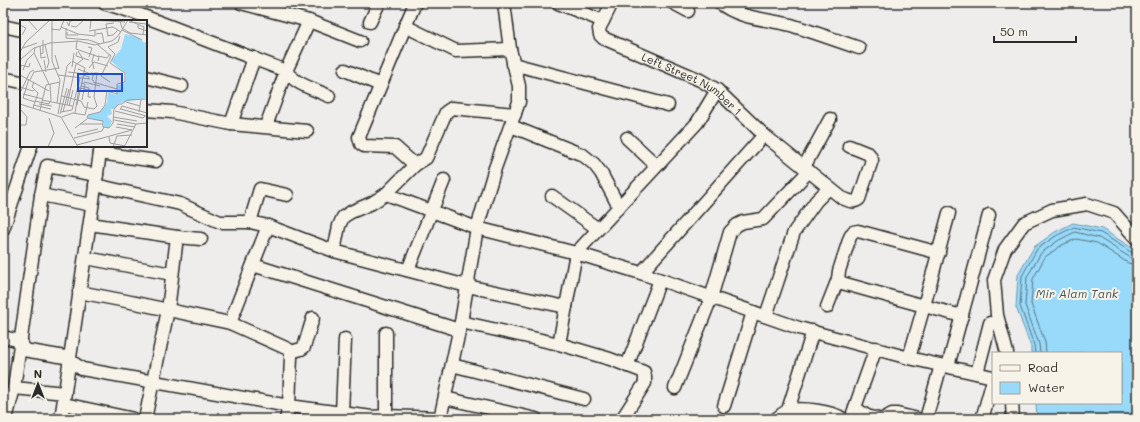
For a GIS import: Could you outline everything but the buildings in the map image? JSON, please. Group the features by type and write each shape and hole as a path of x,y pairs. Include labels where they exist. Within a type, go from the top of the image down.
{"street":[{"path":"104,3 133,12 286,71 291,78 329,96"},
{"path":"241,3 310,21 360,41"},
{"path":"370,22 379,3"},
{"path":"415,3 359,137 361,144 364,146 395,147 415,165"},
{"path":"21,341 24,350 65,357 82,369 290,406 372,418 386,416 440,419 460,326 477,228 495,168 519,102 519,86 510,49 504,3"},
{"path":"558,3 603,21"},
{"name":"Left Street Number 1","path":"612,3 599,29 603,38 700,80 717,90 764,135 842,198 852,202 859,198 872,160 869,154 849,146"},
{"path":"673,3 688,11"},
{"path":"720,3 726,8 747,16 790,25 859,48"},
{"path":"266,126 286,71 310,21"},
{"path":"3,26 20,30"},
{"path":"405,26 456,51 510,49"},
{"path":"231,124 254,58"},
{"path":"513,64 668,105"},
{"path":"346,70 380,85"},
{"path":"147,77 182,86"},
{"path":"3,78 20,82"},
{"path":"559,344 576,253 656,165 697,123 717,90"},
{"path":"334,251 339,226 343,217 372,203 386,194 415,165 426,158 446,112 452,108 515,114"},
{"path":"147,110 172,112 231,124 266,126 307,131"},
{"path":"674,388 711,298 730,232 737,225 743,222 763,219 806,169 830,119"},
{"path":"511,126 583,155 594,164 601,173 619,207"},
{"path":"641,273 764,135"},
{"path":"627,138 656,165"},
{"path":"3,229 31,147"},
{"path":"61,419 101,150 156,161"},
{"path":"6,419 10,390 21,341 41,194 47,166 180,204 220,222 250,222 268,226 334,251 467,286 566,307"},
{"path":"408,270 444,180"},
{"path":"766,316 794,232 816,201 829,188"},
{"path":"250,222 260,189 287,195"},
{"path":"41,194 92,205"},
{"path":"386,194 477,228 576,253 641,273 711,298 813,331 909,358 992,377"},
{"path":"552,196 598,229"},
{"path":"1007,352 997,315 994,280 1005,249 1024,223 1052,210 1087,204 1114,213 1137,239"},
{"path":"909,358 950,213"},
{"path":"926,419 962,316 989,215"},
{"path":"90,224 177,238 201,240"},
{"path":"230,323 268,226"},
{"path":"827,306 838,279 839,271 853,232 939,253"},
{"path":"145,419 168,310 177,238"},
{"path":"86,258 172,274"},
{"path":"253,265 460,326 559,344 644,372 645,383 622,419"},
{"path":"838,279 842,283 962,316"},
{"path":"627,366 660,280"},
{"path":"79,292 230,323 288,349 291,352"},
{"path":"724,406 753,312"},
{"path":"291,352 304,347 313,318"},
{"path":"977,373 990,323"},
{"path":"776,419 788,410 813,331"},
{"path":"386,333 386,416"},
{"path":"3,337 21,341"},
{"path":"342,413 345,339"},
{"path":"850,413 876,348"},
{"path":"286,419 290,406 291,352"},
{"path":"452,365 584,399"},
{"path":"982,419 992,384"},
{"path":"10,390 64,399 134,419"},
{"path":"445,398 536,419"},
{"path":"1012,404 1013,419"},
{"path":"788,410 823,411 837,415 850,413 878,419"},
{"path":"883,419 892,414 918,419"}],"water":[{"name":"Mir Alam Tank","path":"1073,223 1102,229 1137,251 1137,419 1037,419 1036,404 1122,404 1122,352 1031,352 1031,347 1016,307 1018,275 1034,247 1055,232"}]}
